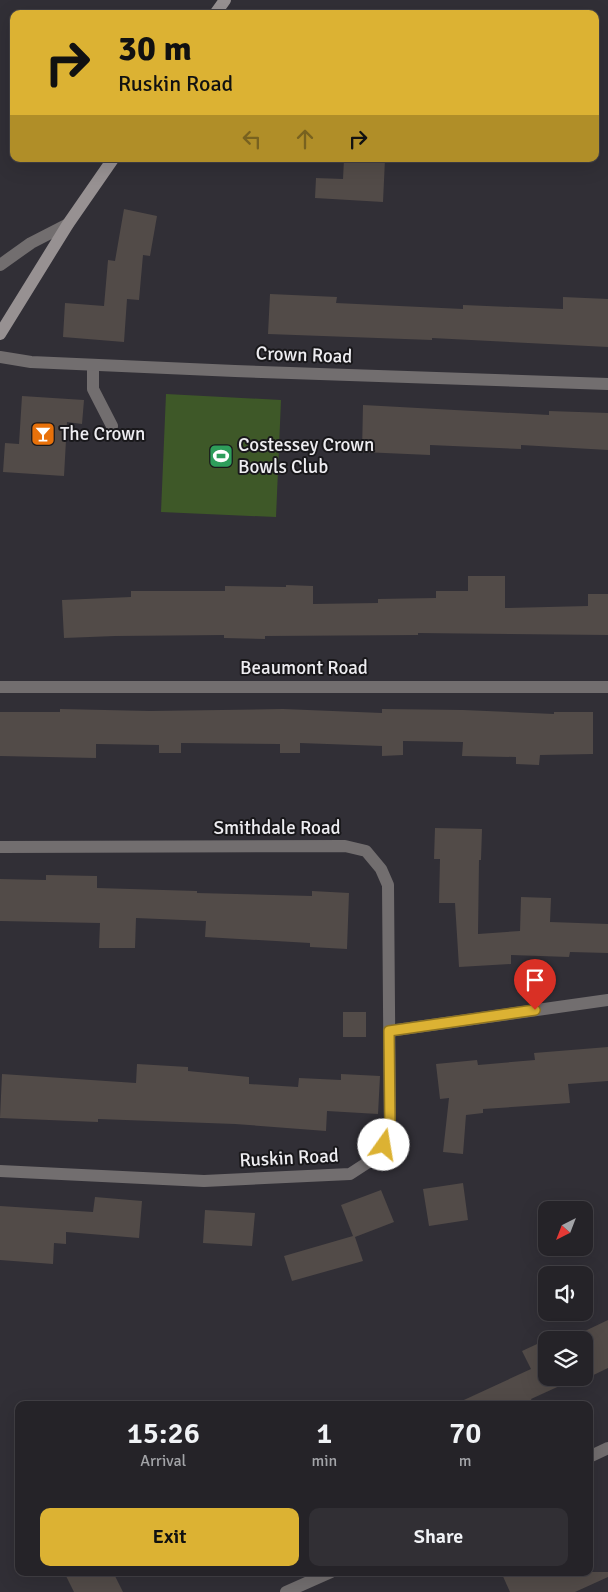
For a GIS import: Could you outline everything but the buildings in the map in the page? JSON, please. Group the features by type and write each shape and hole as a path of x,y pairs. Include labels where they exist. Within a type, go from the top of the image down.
{"street":[{"path":"0,334 68,224 111,162"},
{"path":"0,265 31,243 68,224"},
{"name":"Crown Road","path":"0,357 31,362 93,365 608,384"},
{"path":"93,365 93,389 112,426"},
{"name":"Beaumont Road","path":"0,687 608,687"},
{"name":"Smithdale Road","path":"0,847 345,846 366,851 381,869 388,885 389,1031"},
{"path":"389,1031 608,1000"},
{"name":"Ruskin Road","path":"0,1171 204,1181 350,1174 373,1159 384,1145 390,1127 389,1031"},
{"path":"593,1455 608,1448"},
{"path":"286,1592 321,1576"}],"green space":[{"name":"Costessey Crown Bowls Club","path":"166,394 281,400 276,517 161,512"}],"place":[{"name":"The Crown","path":"43,434"},
{"name":"Costessey Crown Bowls Club","path":"221,456"}],"route":[{"path":"384,1145 390,1127 389,1031 535,1010"}]}
